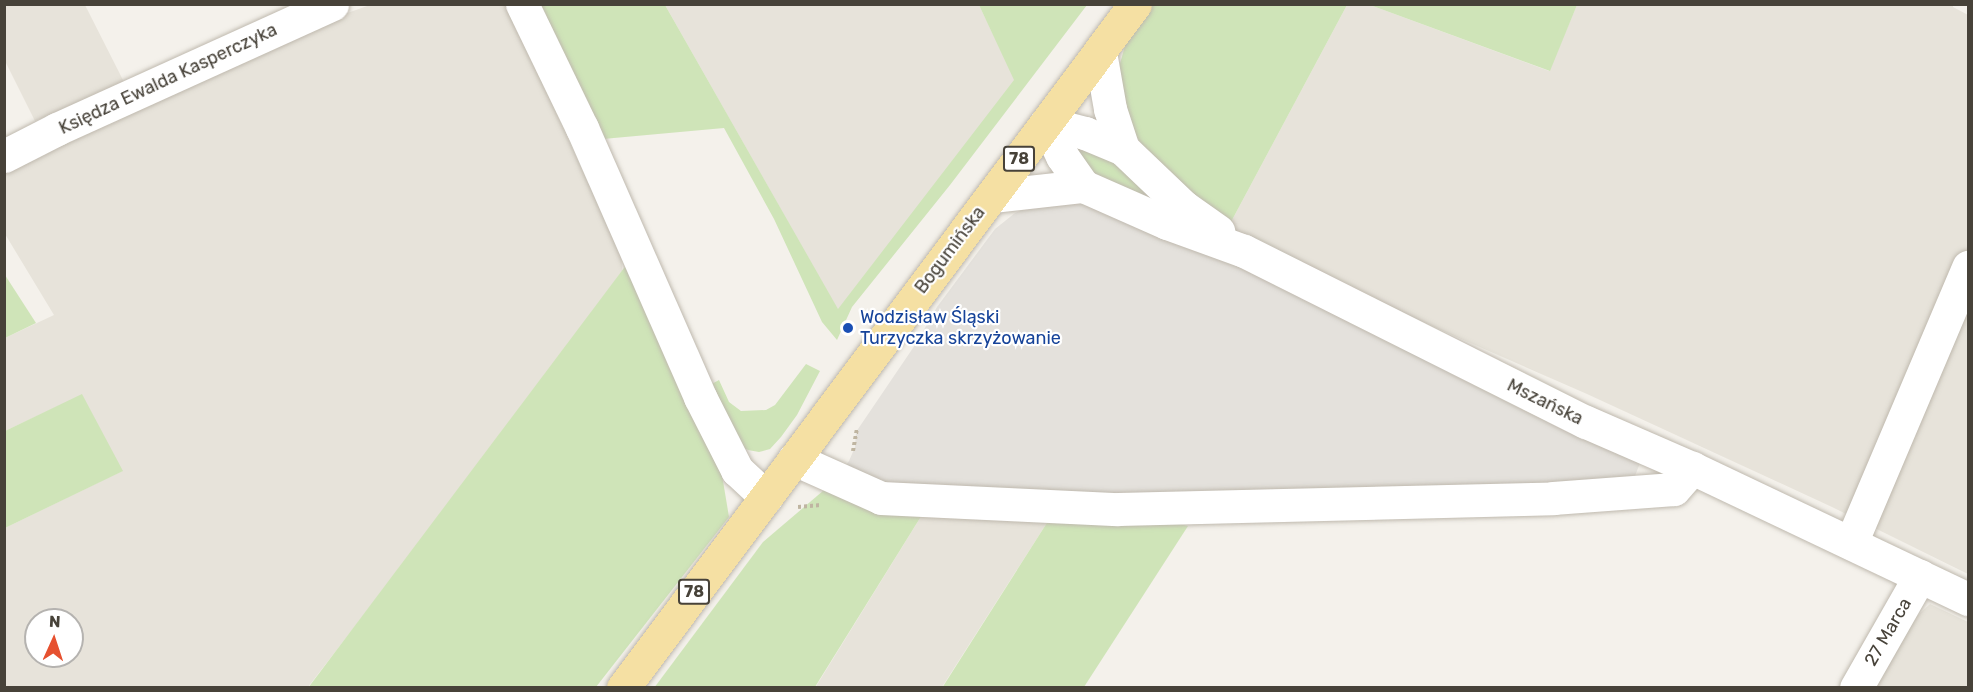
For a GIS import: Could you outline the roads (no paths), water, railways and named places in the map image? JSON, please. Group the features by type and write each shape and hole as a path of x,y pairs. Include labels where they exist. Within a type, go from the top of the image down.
{"main road":[{"name":"Bogumińska","path":"623,687 778,503 794,459 1135,4"}],"street":[{"name":"Księdza Ewalda Kasperczyka","path":"4,156 57,129 332,4"},
{"path":"522,4 582,128 700,397 737,470 778,503"},
{"path":"1100,52 1110,109 1123,149"},
{"path":"1046,123 1085,133 1123,149"},
{"path":"992,196 1083,186 1062,156 1046,123"},
{"name":"Mszańska","path":"1123,149 1184,207 1244,251"},
{"name":"Mszańska","path":"1083,186 1167,224 1244,251 1586,422 1692,468 1968,599"},
{"path":"1851,543 1968,267"},
{"path":"794,459 881,498 1118,509 1564,497 1674,489 1692,468"},
{"name":"27 Marca","path":"1856,687 1920,576"}],"place":[{"name":"Wodzisław Śląski Turzyczka skrzyżowanie","path":"848,328"}]}
